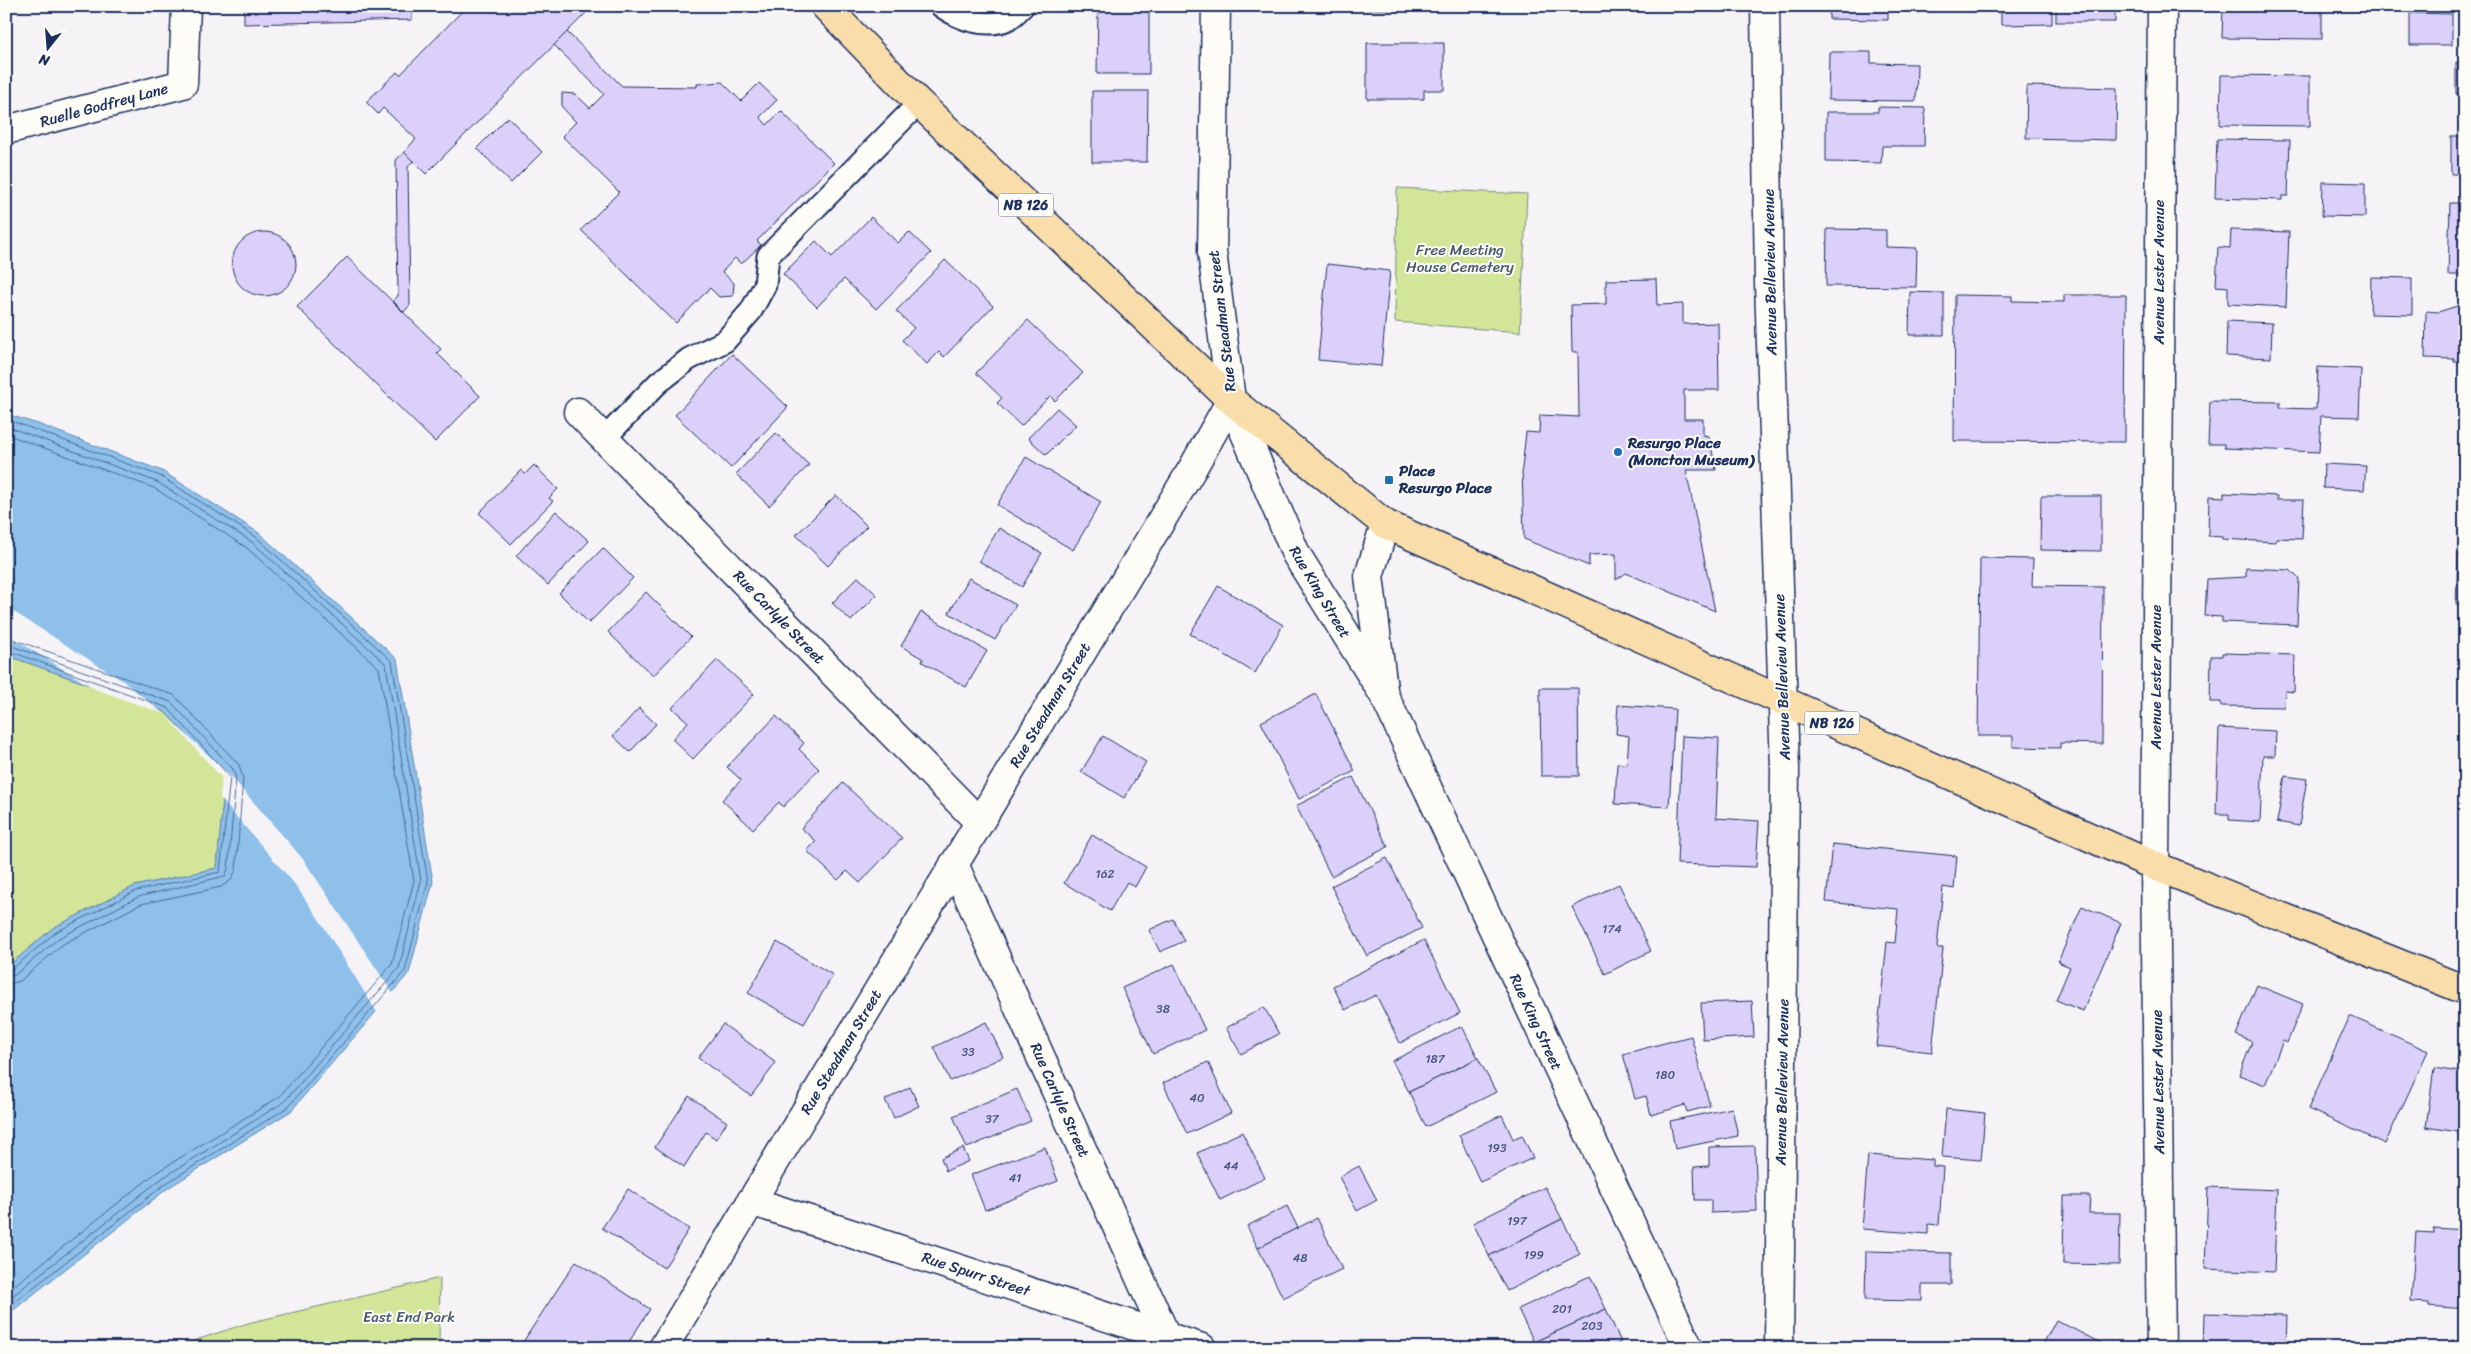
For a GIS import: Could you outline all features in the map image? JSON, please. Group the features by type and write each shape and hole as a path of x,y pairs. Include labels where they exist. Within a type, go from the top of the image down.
{"main road":[{"name":"NB 126","path":"825,6 919,103 1231,400 1385,524 2155,866 2465,990"}],"street":[{"name":"Ruelle Godfrey Lane","path":"6,130 184,84 186,6"},
{"name":"Rue Steadman Street","path":"663,1348 980,822 1231,400 1212,252 1216,6"},
{"name":"Avenue Belleview Avenue","path":"1765,6 1769,283 1785,779 1779,1348"},
{"name":"Avenue Lester Avenue","path":"2161,1348 2155,866 2162,6"},
{"name":"Rue King Street","path":"1231,400 1296,554 1384,696 1689,1348"},
{"name":"Rue Carlyle Street","path":"578,412 980,822"},
{"name":"Rue King Street","path":"1384,696 1369,576 1385,524"},
{"name":"Rue Carlyle Street","path":"954,864 1166,1336"},
{"name":"Rue Spurr Street","path":"751,1201 1202,1348"}],"lane":[{"path":"941,6 957,17 993,24 1010,19 1023,6"},
{"path":"604,438 664,378 689,358 726,342 751,311 765,285 768,256 919,103"}],"green space":[{"name":"Free Meeting House Cemetery","path":"1397,188 1527,194 1520,332 1395,322"},
{"path":"6,655 165,712 225,777 217,868 135,886 53,928 6,968"},
{"name":"East End Park","path":"440,1278 439,1348 172,1348 248,1323"}],"water":[{"path":"6,414 38,424 162,471 259,533 397,659 433,882 409,973 291,1111 168,1188 6,1316 6,968 53,928 135,886 217,868 225,777 165,712 6,655"}],"pier":[{"path":"6,607 123,681 164,714 95,689 6,634"},
{"path":"165,715 229,774 303,859 394,995 378,1014 319,919 293,882 220,798 222,778"}],"building":[{"path":"244,6 412,6 412,20 244,24"},
{"path":"467,6 593,6 426,174 404,152 416,139 383,108 378,114 366,102 397,72 400,75"},
{"path":"1098,6 1149,6 1149,74 1097,74"},
{"path":"1329,6 1443,6 1443,10 1329,9"},
{"path":"1829,6 1888,6 1888,20 1829,19"},
{"path":"2001,6 2052,6 2052,24 2001,25"},
{"path":"2056,6 2115,6 2115,22 2056,22"},
{"path":"2223,6 2322,6 2322,39 2222,38"},
{"path":"2410,13 2452,14 2452,45 2410,45"},
{"path":"567,32 622,86 697,87 697,84 722,82 741,101 759,83 777,100 760,117 767,125 781,111 834,163 757,241 761,245 741,264 735,258 722,272 734,283 733,296 719,297 710,288 676,323 581,230 619,192 562,136 576,122 562,107 562,93 575,94 590,108 604,94 554,45"},
{"path":"1367,43 1444,43 1444,90 1424,90 1424,99 1367,99"},
{"path":"1829,52 1871,52 1871,63 1917,64 1916,101 1828,100"},
{"path":"2456,62 2465,63 2465,94 2456,94"},
{"path":"2221,75 2310,76 2310,126 2220,125"},
{"path":"2027,86 2117,88 2116,140 2026,138"},
{"path":"1092,91 1148,91 1147,162 1092,162"},
{"path":"1878,107 1925,108 1924,146 1882,146 1881,163 1826,162 1826,112 1878,112"},
{"path":"508,117 542,152 511,183 477,148"},
{"path":"2451,136 2465,136 2465,174 2451,174"},
{"path":"2217,139 2290,140 2288,196 2282,196 2282,200 2215,198"},
{"path":"404,152 413,161 408,167 410,305 404,312 393,301 398,296 396,160"},
{"path":"2323,182 2365,183 2365,217 2322,216"},
{"path":"2450,203 2465,203 2465,275 2448,275"},
{"path":"871,217 898,243 909,232 931,253 876,309 844,279 817,307 783,274 816,241 832,257"},
{"path":"1827,229 1886,230 1886,247 1917,248 1916,287 1826,286"},
{"path":"2231,230 2289,232 2286,307 2228,304 2228,287 2216,286 2218,247 2230,248"},
{"path":"264,232 276,234 287,241 294,252 296,264 294,276 287,287 276,294 264,296 252,294 241,287 234,276 232,264 234,252 241,241 252,234"},
{"path":"347,257 441,349 437,353 480,396 435,442 297,307"},
{"path":"945,260 993,306 944,357 939,352 927,364 902,340 914,328 896,311"},
{"path":"1327,264 1390,271 1381,366 1318,360"},
{"path":"2371,277 2412,278 2412,315 2370,314"},
{"name":"Resurgo Place (Moncton Museum)","path":"1656,279 1657,305 1683,304 1683,324 1718,323 1719,390 1684,390 1684,419 1703,419 1703,435 1709,436 1716,470 1686,470 1715,611 1626,573 1616,580 1616,554 1589,555 1589,566 1524,539 1522,468 1526,432 1539,433 1540,415 1579,417 1578,352 1572,352 1571,305 1606,304 1606,280"},
{"path":"1910,292 1944,293 1944,335 1909,335"},
{"path":"1955,295 2012,296 2012,301 2064,302 2064,295 2126,295 2125,442 1954,441"},
{"path":"2457,306 2465,307 2465,362 2454,362 2454,359 2425,358 2426,311 2438,312"},
{"path":"1028,320 1083,373 1055,401 1050,396 1021,426 997,403 1002,398 976,373"},
{"path":"2227,321 2272,323 2271,358 2226,356"},
{"path":"732,354 788,407 731,468 675,415"},
{"path":"2318,367 2361,369 2359,417 2321,416 2319,452 2224,448 2224,444 2208,444 2210,401 2280,402 2280,408 2316,409"},
{"path":"1057,408 1076,425 1046,455 1028,438"},
{"path":"776,433 809,465 769,506 736,474"},
{"path":"1026,457 1101,502 1073,550 997,505"},
{"path":"2324,464 2366,466 2364,490 2323,488"},
{"path":"534,465 558,489 549,498 553,501 511,544 479,513 521,470 525,474"},
{"path":"2224,493 2277,496 2277,500 2304,500 2302,539 2276,538 2276,542 2222,539 2222,537 2208,536 2209,496 2224,497"},
{"path":"836,495 867,526 828,566 796,535"},
{"path":"2041,496 2101,496 2101,551 2040,550"},
{"path":"556,511 589,541 548,585 516,556"},
{"path":"999,528 1042,553 1022,587 979,561"},
{"path":"603,548 633,578 589,623 559,593"},
{"path":"2458,554 2465,555 2465,606 2456,605"},
{"path":"1980,558 2033,559 2032,586 2103,587 2102,744 2060,743 2060,748 2013,747 2013,736 1978,736"},
{"path":"2246,568 2290,570 2299,579 2297,625 2222,622 2222,617 2205,616 2207,579 2246,577"},
{"path":"858,577 877,595 851,621 832,603"},
{"path":"969,578 1016,605 995,640 949,613"},
{"path":"1218,586 1283,625 1255,673 1190,634"},
{"path":"646,592 691,637 653,676 608,632"},
{"path":"921,612 987,651 966,687 922,662 923,659 901,646"},
{"path":"2222,653 2295,655 2294,692 2285,691 2284,707 2221,706 2221,702 2210,702 2211,656 2222,656"},
{"path":"717,660 754,694 693,759 672,739 688,722 672,708"},
{"path":"1540,688 1578,688 1579,776 1541,776"},
{"path":"1316,694 1355,771 1299,799 1261,722"},
{"path":"1618,705 1675,709 1669,807 1615,804 1617,763 1627,764 1629,736 1616,734"},
{"path":"639,708 656,724 630,752 613,736"},
{"path":"776,716 804,743 799,749 819,769 783,807 779,802 753,829 722,800 741,780 727,767"},
{"path":"2219,728 2276,731 2275,756 2263,756 2260,822 2229,820 2229,814 2216,814"},
{"path":"1103,736 1146,762 1124,798 1081,772"},
{"path":"1682,736 1719,738 1716,818 1759,821 1756,867 1677,864"},
{"path":"2461,740 2465,740 2465,784 2460,784"},
{"path":"2285,776 2307,779 2299,826 2277,822"},
{"path":"1353,777 1388,847 1331,876 1296,806"},
{"path":"843,783 902,838 860,883 847,871 838,880 807,851 816,841 801,828"},
{"path":"1092,835 1146,867 1135,887 1127,882 1110,911 1064,883"},
{"path":"1832,844 1957,856 1954,889 1943,887 1937,948 1943,948 1932,1052 1876,1046 1887,942 1895,943 1898,909 1826,902"},
{"path":"1387,858 1422,928 1367,956 1331,886"},
{"path":"1619,884 1651,951 1605,974 1572,907"},
{"path":"2082,906 2121,923 2083,1011 2056,1000 2070,967 2058,962"},
{"path":"1173,919 1184,941 1160,952 1149,930"},
{"path":"1424,940 1460,1013 1400,1043 1376,995 1345,1010 1333,986"},
{"path":"777,942 833,975 804,1024 748,993"},
{"path":"1174,964 1205,1030 1153,1054 1122,988"},
{"path":"2257,985 2303,1004 2287,1043 2283,1041 2265,1085 2239,1075 2252,1042 2236,1035"},
{"path":"1752,1001 1754,1037 1703,1040 1701,1003"},
{"path":"1264,1007 1279,1034 1241,1054 1226,1028"},
{"path":"2350,1016 2428,1051 2385,1144 2308,1109"},
{"path":"986,1022 1003,1057 950,1081 934,1047"},
{"path":"723,1024 776,1063 751,1096 698,1058"},
{"path":"1462,1026 1478,1058 1409,1092 1392,1061"},
{"path":"1691,1036 1710,1106 1687,1112 1685,1105 1651,1115 1646,1096 1635,1099 1623,1054"},
{"path":"1478,1058 1496,1092 1426,1127 1409,1092"},
{"path":"1208,1062 1231,1113 1187,1134 1163,1083"},
{"path":"2434,1068 2465,1073 2465,1133 2426,1127"},
{"path":"910,1087 919,1106 894,1118 885,1100"},
{"path":"1017,1089 1031,1121 967,1148 953,1116"},
{"path":"689,1096 727,1122 716,1139 706,1132 684,1167 655,1147"},
{"path":"1732,1108 1738,1136 1675,1149 1670,1121"},
{"path":"1946,1109 1985,1113 1981,1160 1942,1157"},
{"path":"1502,1115 1513,1139 1522,1135 1533,1158 1480,1182 1459,1135"},
{"path":"1242,1132 1265,1178 1220,1200 1197,1153"},
{"path":"1755,1146 1757,1211 1711,1213 1711,1200 1695,1200 1694,1167 1709,1166 1709,1147"},
{"path":"1045,1147 1058,1181 985,1210 971,1175"},
{"path":"963,1148 969,1161 946,1171 941,1158"},
{"path":"1868,1155 1933,1160 1933,1166 1943,1167 1939,1225 1928,1224 1928,1234 1862,1229"},
{"path":"1359,1166 1377,1200 1357,1211 1339,1177"},
{"path":"1545,1187 1562,1219 1489,1256 1473,1223"},
{"path":"2208,1187 2277,1190 2274,1272 2205,1269"},
{"path":"628,1189 689,1229 664,1268 602,1228"},
{"path":"2064,1196 2090,1196 2089,1213 2120,1213 2119,1265 2063,1264"},
{"path":"1287,1206 1298,1228 1258,1248 1247,1226"},
{"path":"1317,1218 1342,1269 1283,1298 1258,1248"},
{"path":"1562,1219 1580,1254 1507,1291 1489,1256"},
{"path":"2434,1228 2465,1230 2465,1309 2429,1306 2429,1303 2411,1302 2416,1232 2434,1233"},
{"path":"1866,1251 1951,1253 1951,1285 1922,1285 1922,1301 1865,1300"},
{"path":"576,1261 650,1309 625,1348 519,1348"},
{"path":"1590,1276 1606,1309 1534,1342 1518,1309"},
{"path":"1606,1309 1621,1342 1609,1348 1536,1348 1534,1342"},
{"path":"2204,1313 2287,1315 2286,1348 2203,1348"},
{"path":"2056,1320 2110,1348 2041,1348"}],"place":[{"name":"Resurgo Place (Moncton Museum)","path":"1618,452"},
{"name":"Place Resurgo Place","path":"1389,480"}]}
